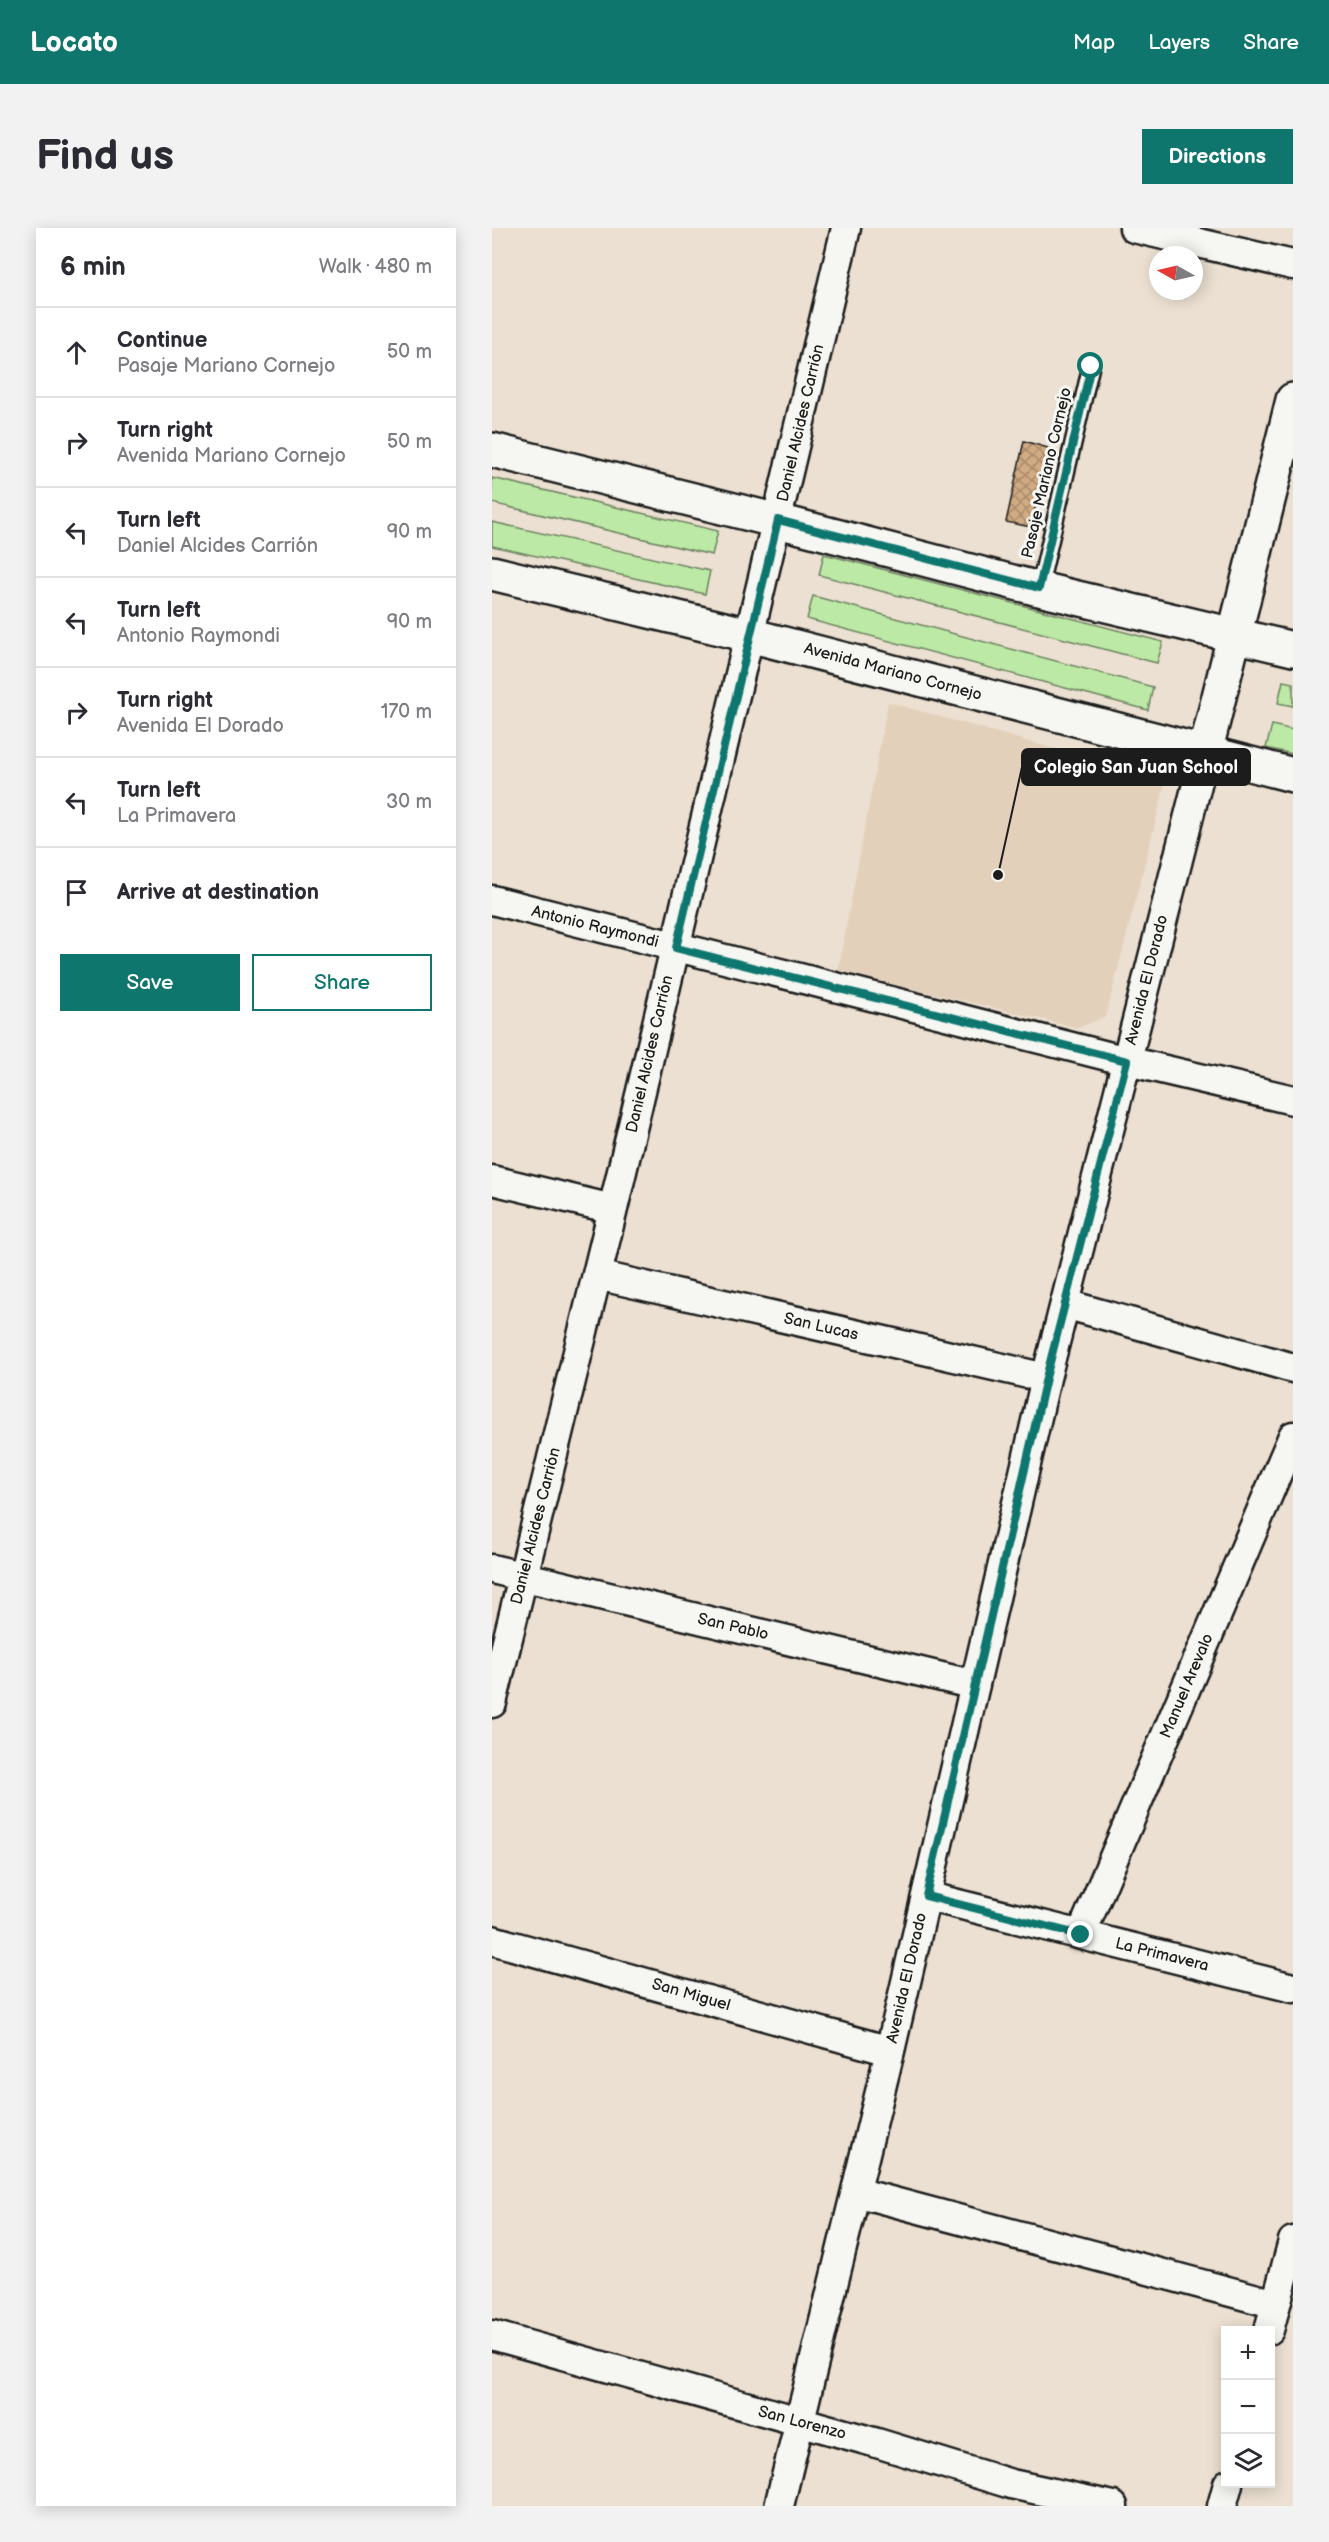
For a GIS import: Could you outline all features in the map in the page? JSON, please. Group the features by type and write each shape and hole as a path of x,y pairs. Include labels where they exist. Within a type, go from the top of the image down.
{"street":[{"name":"Daniel Alcides Carrión","path":"492,1703 676,948 846,228"},
{"path":"1134,228 1293,265"},
{"name":"Avenida El Dorado","path":"779,2506 890,2051 1046,1378 1236,634 1293,400"},
{"path":"492,450 778,520 1039,588 1293,649"},
{"name":"Avenida Mariano Cornejo","path":"492,573 749,634 1293,775"},
{"name":"Antonio Raymondi","path":"492,900 1127,1061 1293,1100"},
{"path":"492,1180 613,1209"},
{"name":"San Lucas","path":"597,1275 1046,1378"},
{"path":"1065,1304 1293,1368"},
{"name":"Manuel Arevalo","path":"1081,1935 1293,1436"},
{"name":"San Pablo","path":"492,1569 975,1685"},
{"name":"La Primavera","path":"926,1896 1293,1988"},
{"name":"San Miguel","path":"492,1940 890,2051"},
{"path":"856,2192 1273,2317 1292,2250"},
{"name":"San Lorenzo","path":"492,2336 877,2443 1011,2484 1113,2506"},
{"path":"1222,2506 1227,2488"}],"lane":[{"name":"Pasaje Mariano Cornejo","path":"1039,588 1091,366"}],"shaded area":[{"path":"888,702 1166,780 1106,1016 1079,1028 838,971"}],"green space":[{"path":"492,478 718,531 712,555 492,503"},
{"path":"492,522 710,571 705,594 492,546"},
{"path":"824,554 1163,642 1157,663 819,575"},
{"path":"813,596 1153,687 1148,710 807,619"},
{"path":"1283,681 1293,683 1293,706 1278,703"},
{"path":"1272,725 1293,730 1293,754 1266,748"}],"building":[{"path":"1024,441 1048,448 1031,527 1006,522"}],"place":[{"name":"Colegio San Juan School","path":"998,875"}],"route":[{"path":"1081,1935 926,1896 1046,1378 1127,1061 676,948 778,520 1039,588 1091,366"}]}
